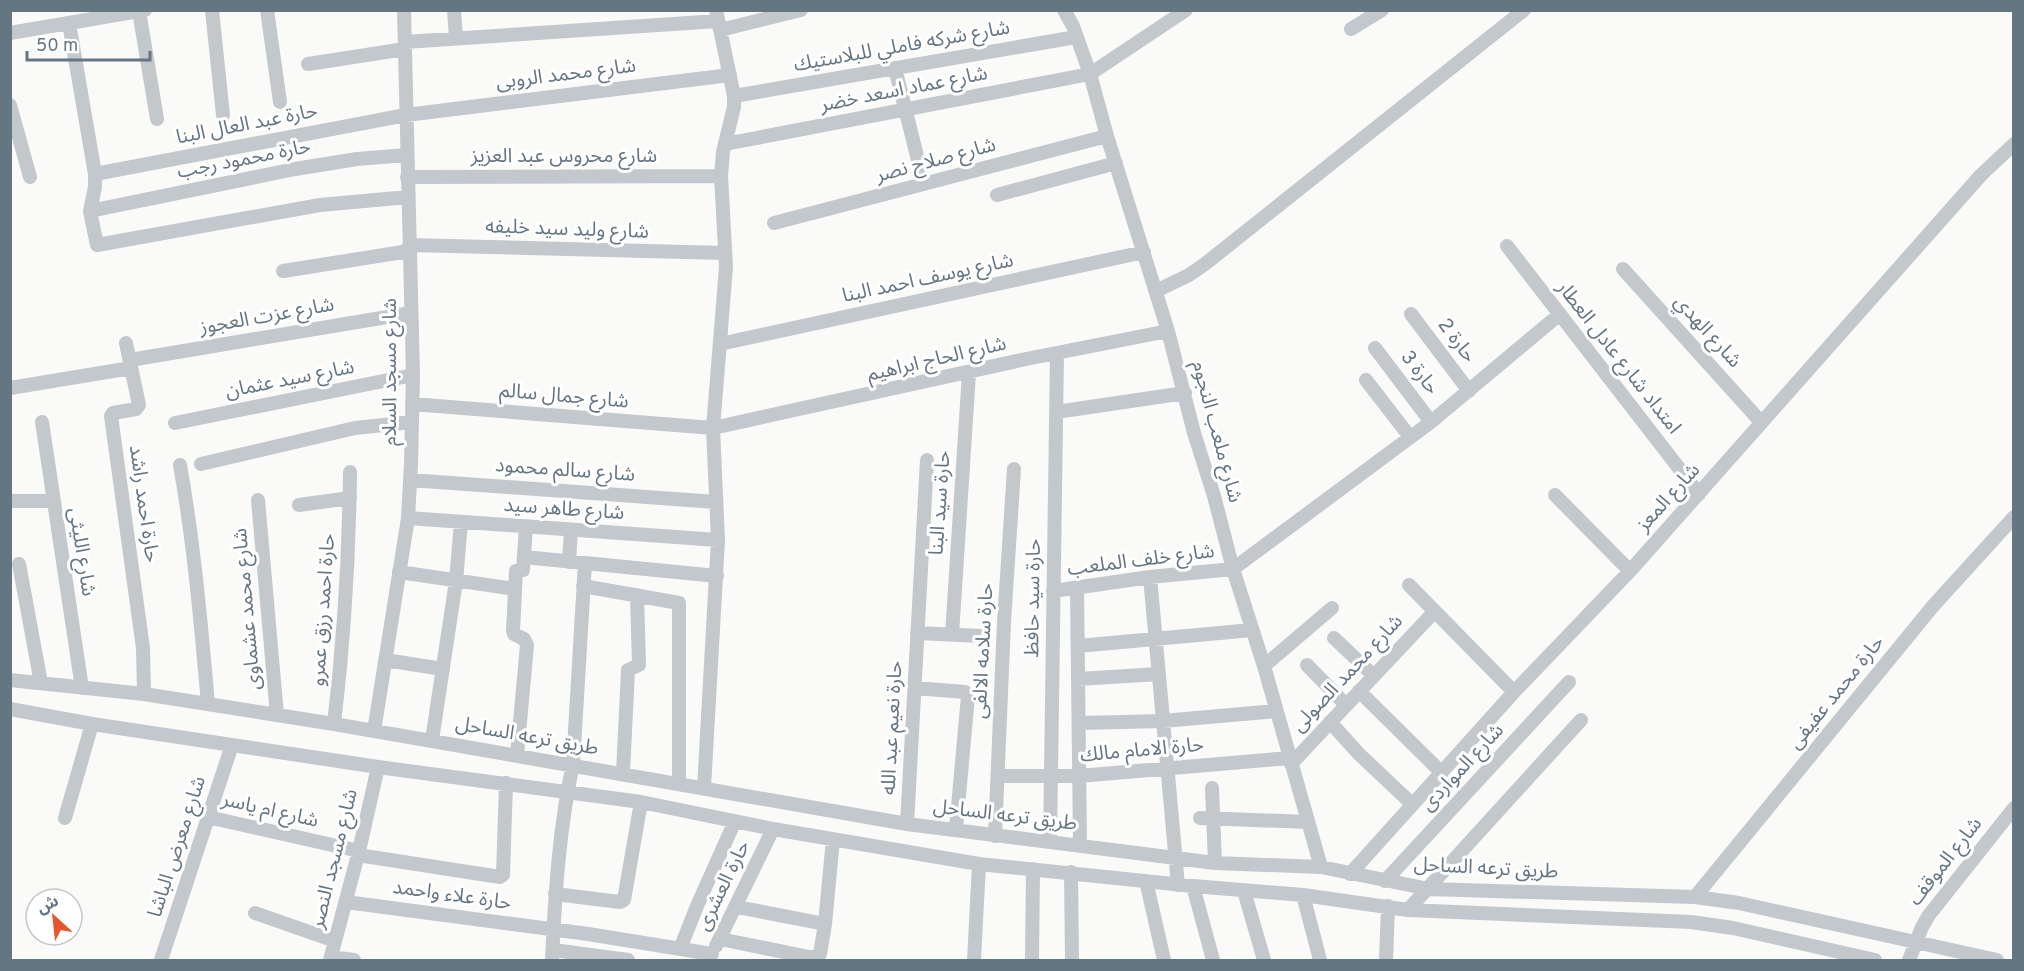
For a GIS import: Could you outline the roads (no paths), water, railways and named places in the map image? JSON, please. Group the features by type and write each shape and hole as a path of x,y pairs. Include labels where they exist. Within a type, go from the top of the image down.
{"street":[{"path":"212,10 223,115"},
{"path":"267,10 280,102"},
{"name":"شارع مسجد السلام","path":"374,730 408,518 410,480 413,375 404,10"},
{"path":"454,10 456,39"},
{"path":"308,64 405,45 456,39 718,21 801,10"},
{"name":"شارع ملعب النجوم","path":"1064,10 1090,74 1107,136 1168,330 1194,434 1264,666 1321,867"},
{"path":"1090,74 1186,10"},
{"path":"1351,30 1382,10"},
{"path":"1156,291 1173,284 1205,264 1524,10"},
{"path":"10,33 142,11 157,119"},
{"path":"704,788 718,540 713,428 726,267 721,176 725,144 734,107 734,96 718,21"},
{"path":"69,23 95,174 90,211 95,244 98,246 291,209 350,201 408,197"},
{"name":"شارع شركه فاملي للبلاستيك","path":"734,96 1076,38"},
{"path":"895,68 924,184"},
{"name":"شارع عماد اسعد خضر","path":"725,144 1090,74"},
{"name":"شارع محمد الروبى","path":"406,115 730,75"},
{"path":"10,105 30,177"},
{"name":"حارة عبد العال البنا","path":"95,174 406,115"},
{"name":"شارع صلاح نصر","path":"774,223 1107,136"},
{"name":"شارع المعز","path":"1350,874 1514,692 1630,571 1981,175 2013,144"},
{"name":"حارة محمود رجب","path":"90,211 324,163 407,155"},
{"path":"997,195 1116,163"},
{"name":"شارع محروس عبد العزيز","path":"408,177 721,176"},
{"name":"امتداد شارع عادل العطار","path":"1506,246 1699,494"},
{"name":"شارع وليد سيد خليفه","path":"283,271 409,248 725,253"},
{"name":"شارع يوسف احمد البنا","path":"720,344 1144,252"},
{"name":"شارع الهدي","path":"1623,269 1761,422"},
{"name":"شارع عزت العجوز","path":"10,388 411,313"},
{"name":"حارة 2","path":"1412,314 1470,391"},
{"path":"1233,569 1431,422 1560,314"},
{"name":"شارع الحاج ابراهيم","path":"713,428 1168,330"},
{"name":"حارة احمد راشد","path":"126,343 139,407 113,413 111,416 143,648 144,694"},
{"name":"حارة 3","path":"1375,348 1431,422"},
{"name":"حارة سيد حافظ","path":"1050,841 1057,354"},
{"name":"حارة سيد البنا","path":"952,635 969,374"},
{"name":"شارع سيد عثمان","path":"175,423 413,375"},
{"path":"1366,380 1410,438"},
{"path":"1056,412 1185,393"},
{"name":"شارع جمال سالم","path":"412,404 713,428"},
{"name":"شارع الليثى","path":"42,422 82,688"},
{"path":"201,464 355,428 412,422"},
{"name":"حارة نعيم عبد الله","path":"907,824 927,460"},
{"path":"180,465 198,588 208,704"},
{"name":"حارة سلامه الالفى","path":"995,836 1004,622 1014,469"},
{"name":"حارة احمد رزق عمرو","path":"334,724 343,650 350,472"},
{"name":"شارع سالم محمود","path":"410,480 716,502"},
{"path":"1555,495 1630,571"},
{"path":"299,505 350,498"},
{"name":"شارع محمد عشماوى","path":"258,500 277,715"},
{"path":"10,501 54,501"},
{"name":"حارة محمد عفيفى","path":"1695,897 1933,606 2013,517"},
{"name":"شارع طاهر سيد","path":"408,518 718,540"},
{"path":"432,740 456,581 462,522"},
{"path":"517,755 527,645 524,639 514,634 513,631 516,571 523,570 526,527"},
{"path":"569,562 571,530"},
{"path":"524,557 717,576"},
{"path":"585,563 573,764 567,793 555,894 553,955 628,960"},
{"path":"19,564 40,683"},
{"name":"شارع خلف الملعب","path":"1053,591 1150,577 1233,569"},
{"path":"399,572 515,589"},
{"path":"1150,577 1178,885"},
{"path":"1408,585 1514,692"},
{"path":"584,586 679,603 679,784"},
{"path":"1077,587 1080,845"},
{"path":"622,773 628,670 639,665 637,595"},
{"path":"1264,666 1332,608"},
{"name":"شارع محمد الصولى","path":"1290,761 1435,611"},
{"path":"1078,646 1252,630"},
{"path":"917,633 981,636"},
{"path":"1334,638 1374,676"},
{"path":"385,660 443,669"},
{"path":"1307,665 1346,705"},
{"path":"1078,679 1159,674"},
{"name":"طريق ترعه الساحل","path":"10,680 144,694 374,730 907,824 995,836 1215,863 1321,867 1429,888 1695,897 1739,903 1915,944 1997,960"},
{"name":"شارع المواردى","path":"1385,881 1569,682"},
{"path":"915,688 968,693 956,829"},
{"path":"1359,691 1441,772"},
{"path":"10,709 92,724 378,767 641,802 773,829 979,864 1178,885 1303,894 1408,910 1703,923 1875,960"},
{"path":"1078,723 1163,722 1276,711"},
{"path":"1408,910 1581,720"},
{"path":"1330,722 1359,754 1412,804"},
{"path":"65,818 92,724"},
{"name":"شارع معرض الباشا","path":"161,960 232,745"},
{"name":"حارة الامام مالك","path":"998,776 1079,776 1290,761"},
{"name":"شارع مسجد النصر","path":"331,958 359,853 378,767"},
{"name":"شارع ام ياسر","path":"208,817 359,853 502,876 506,783"},
{"path":"1212,788 1207,818 1215,863"},
{"path":"555,894 620,902 624,900 641,802"},
{"name":"شارع الموقف","path":"1909,960 1929,915 2013,808"},
{"path":"1207,818 1308,822"},
{"path":"680,949 735,821"},
{"name":"حارة العشرى","path":"710,957 737,907 773,829"},
{"path":"720,939 816,957 821,951 825,924 833,839"},
{"path":"977,960 979,864"},
{"path":"1032,960 1033,869"},
{"path":"1071,872 1072,960"},
{"path":"1146,881 1164,960"},
{"path":"1193,886 1213,960"},
{"path":"1244,891 1264,960"},
{"path":"1303,894 1320,960"},
{"name":"حارة علاء واحمد","path":"346,902 554,929 680,949 710,957"},
{"path":"1386,960 1388,906"},
{"path":"737,907 825,924"},
{"path":"255,913 335,941"},
{"path":"331,958 354,960"}]}
